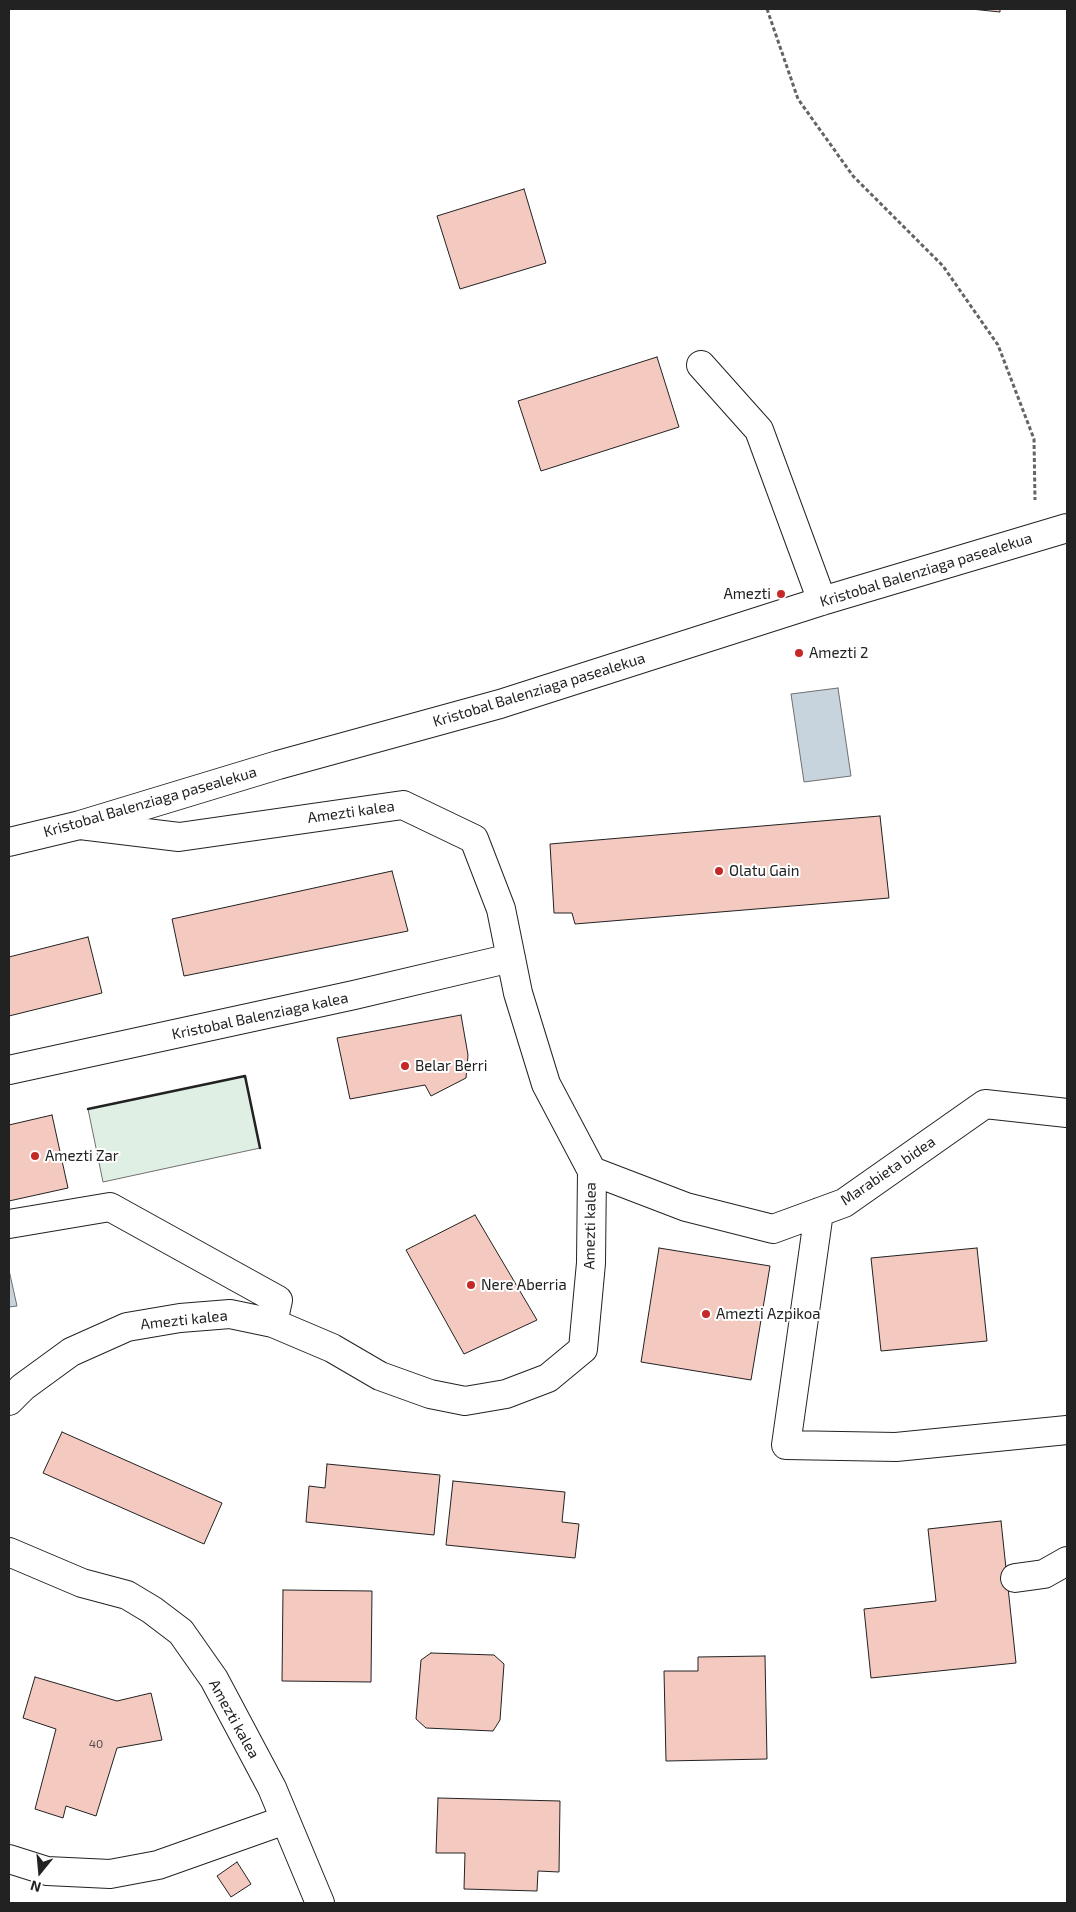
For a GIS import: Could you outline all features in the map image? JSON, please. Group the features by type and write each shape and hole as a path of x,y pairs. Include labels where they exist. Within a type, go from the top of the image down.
{"street":[{"path":"701,365 759,430 822,601"},
{"name":"Kristobal Balenziaga pasealekua","path":"9,842 80,825 278,765 500,704 822,601 1067,528"},
{"name":"Amezti kalea","path":"9,1401 23,1387 71,1352 127,1327 180,1318 230,1314 273,1323 332,1348 380,1376 439,1396 465,1401 506,1394 548,1378 583,1349 591,1263 592,1171 546,1084 518,993 501,909 474,839 403,805 179,837 80,825"},
{"name":"Kristobal Balenziaga kalea","path":"9,1070 354,996 511,958"},
{"name":"Marabieta bidea","path":"592,1171 686,1207 773,1229 844,1203 986,1104 1067,1113"},
{"path":"9,1224 110,1207 278,1300 273,1323"},
{"path":"819,1212 786,1445 896,1447 1067,1430"},
{"name":"Amezti kalea","path":"9,1552 82,1583 127,1595 152,1610 181,1632 214,1679 272,1788 320,1903"},
{"path":"1015,1578 1044,1574 1067,1561"},
{"path":"9,1859 47,1872 110,1874 158,1865 285,1820"}],"path":[{"path":"767,9 798,99 853,176 943,266 998,345 1034,439 1035,538"}],"green space":[{"path":"245,1076 260,1148 103,1182 88,1109"}],"shaded area":[{"path":"838,688 851,776 804,782 791,694"},
{"path":"9,1270 17,1306 9,1307"}],"building":[{"path":"971,9 1000,9 1000,12"},
{"path":"524,189 546,263 460,289 437,216"},
{"path":"657,357 679,427 541,471 518,401"},
{"name":"Olatu Gain","path":"880,816 889,898 575,924 572,913 554,913 550,844"},
{"path":"392,871 408,931 184,976 172,919"},
{"path":"88,937 102,993 9,1016 9,957"},
{"name":"Belar Berri","path":"461,1015 468,1055 466,1078 431,1096 425,1085 350,1099 337,1038"},
{"name":"Amezti Zar","path":"52,1115 68,1188 9,1201 9,1125"},
{"name":"Nere Aberria","path":"475,1215 537,1320 464,1354 406,1250"},
{"name":"Amezti Azpikoa","path":"659,1248 770,1266 751,1380 641,1362"},
{"path":"977,1248 987,1341 881,1351 871,1258"},
{"path":"62,1432 222,1503 204,1544 43,1473"},
{"path":"327,1464 440,1475 434,1535 306,1522 309,1486 325,1488"},
{"path":"453,1481 565,1492 562,1522 579,1524 575,1558 446,1545"},
{"path":"1001,1521 1016,1663 871,1678 864,1609 936,1601 928,1529"},
{"path":"283,1590 372,1591 371,1682 282,1681"},
{"path":"431,1653 494,1655 504,1664 500,1720 493,1731 426,1728 416,1719 421,1660"},
{"path":"765,1656 767,1759 666,1761 664,1671 698,1671 698,1657"},
{"path":"35,1677 117,1701 151,1693 162,1740 117,1748 96,1816 66,1806 63,1818 35,1809 56,1729 23,1718"},
{"path":"438,1798 560,1801 559,1872 538,1871 537,1891 464,1889 465,1853 436,1853"},
{"path":"237,1862 251,1884 231,1897 217,1876"}],"wall":[{"path":"88,1109 245,1076 260,1148"}],"place":[{"name":"Amezti","path":"781,594"},
{"name":"Amezti 2","path":"799,653"},
{"name":"Olatu Gain","path":"719,871"},
{"name":"Belar Berri","path":"405,1066"},
{"name":"Amezti Zar","path":"35,1156"},
{"name":"Nere Aberria","path":"471,1285"},
{"name":"Amezti Azpikoa","path":"706,1314"}]}
